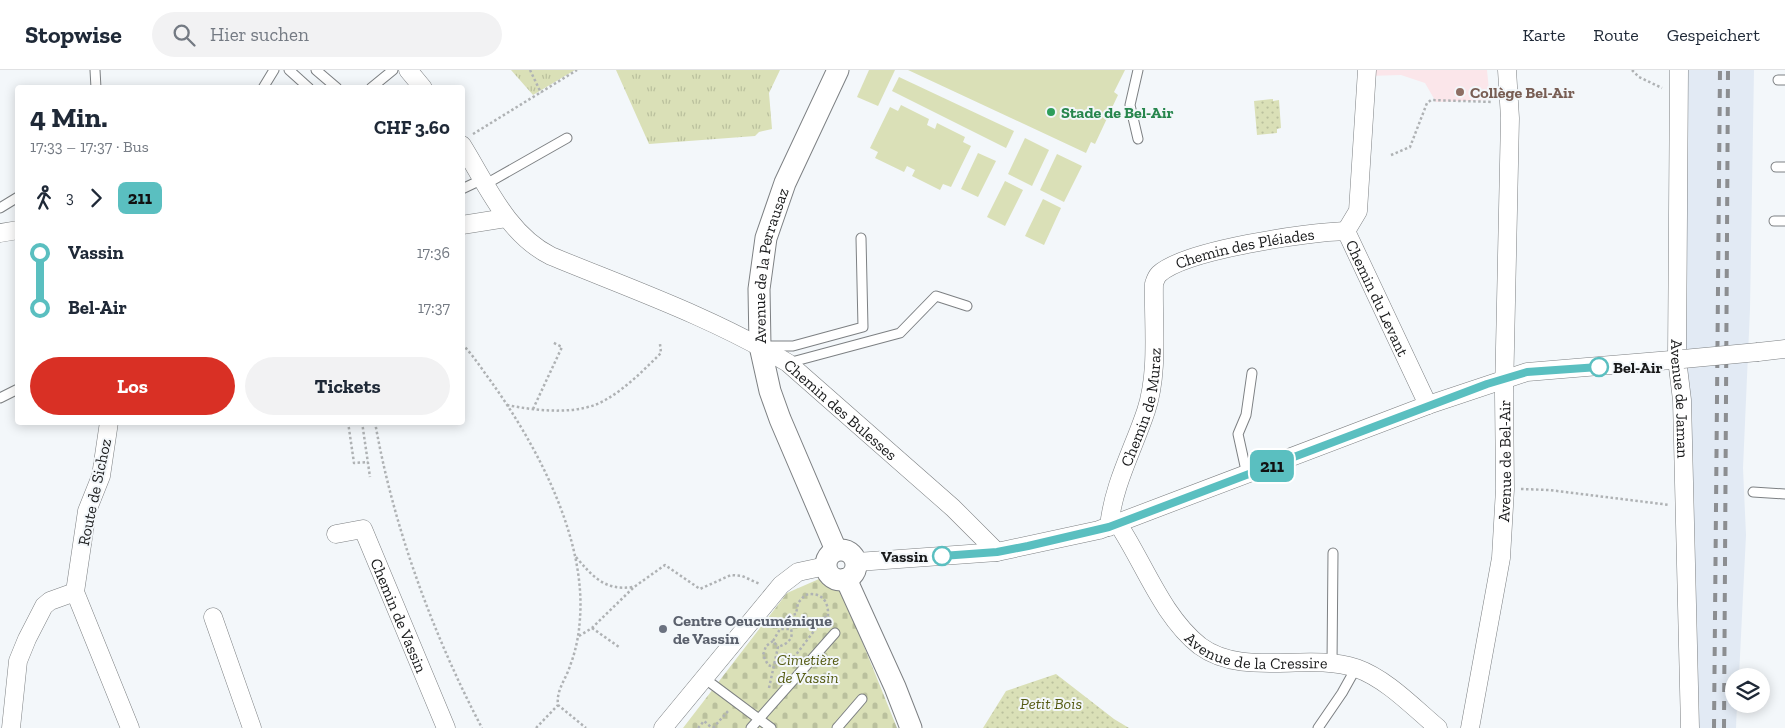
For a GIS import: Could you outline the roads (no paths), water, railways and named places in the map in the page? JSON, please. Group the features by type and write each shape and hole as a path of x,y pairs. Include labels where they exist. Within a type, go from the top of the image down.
{"street":[{"path":"408,70 420,85"},
{"name":"Avenue de la Perrausaz","path":"831,558 770,391 760,346 759,289 766,238 785,183 838,70"},
{"name":"Chemin du Levant","path":"1367,70 1358,211 1346,231 1428,405"},
{"name":"Avenue de Bel-Air","path":"1470,728 1501,558 1505,489 1504,380 1510,118 1507,70"},
{"name":"Avenue de Jaman","path":"1679,70 1680,359 1690,728"},
{"name":"Chemin des Bulesses","path":"465,141 484,181 506,218 530,244 540,250 713,323 760,346 788,363 953,508 997,552"},
{"path":"465,225 506,218"},
{"path":"0,233 15,230"},
{"name":"Chemin des Pléiades","path":"1154,284 1157,275 1180,262 1215,252 1321,232 1346,231"},
{"name":"Chemin de Muraz","path":"1114,525 1111,503 1147,409 1153,367 1154,284"},
{"path":"663,728 791,576 831,558 831,576 841,580 851,571 997,552 1114,525 1428,405 1527,372 1785,349"},
{"name":"Route de Sichoz","path":"75,592 87,511 101,476 109,425"},
{"name":"Avenue de la Cressire","path":"1114,525 1164,603 1186,632 1202,647 1232,662 1332,663 1356,668 1378,679 1438,728"},
{"name":"Chemin de Vassin","path":"336,534 363,529 446,728"},
{"path":"851,571 911,728"},
{"path":"11,728 18,661 27,639 44,606 55,599 75,592 130,728"},
{"path":"213,618 252,728"}],"lane":[{"path":"95,70 96,85"},
{"path":"265,85 274,70"},
{"path":"289,70 306,85"},
{"path":"316,70 334,85"},
{"path":"375,85 393,70"},
{"path":"1138,70 1130,105 1138,139"},
{"path":"465,188 484,181 567,138"},
{"path":"0,208 15,199"},
{"path":"1774,222 1785,221"},
{"path":"760,346 793,346 863,327 861,238"},
{"path":"788,363 900,333 936,296 967,306"},
{"path":"1247,475 1238,434 1246,415 1252,373"},
{"path":"0,398 15,391"},
{"path":"1753,492 1785,494"},
{"path":"1332,663 1333,553"},
{"path":"751,728 836,633"},
{"path":"1318,728 1342,693 1356,668"},
{"path":"704,678 771,728"},
{"path":"837,728 862,699"}],"railway":[{"path":"1714,728 1720,70"},
{"path":"1724,728 1728,70"}],"place":[{"name":"Collège Bel-Air","path":"1460,92"},
{"name":"Stade de Bel-Air","path":"1051,112"},
{"name":"Bel-Air","path":"1599,367"},
{"name":"Vassin","path":"942,556"},
{"name":"Centre Oeucuménique de Vassin","path":"663,629"}],"park label":[{"name":"Cimetière de Vassin","path":"808,668"},
{"name":"Petit Bois","path":"1051,703"}]}
